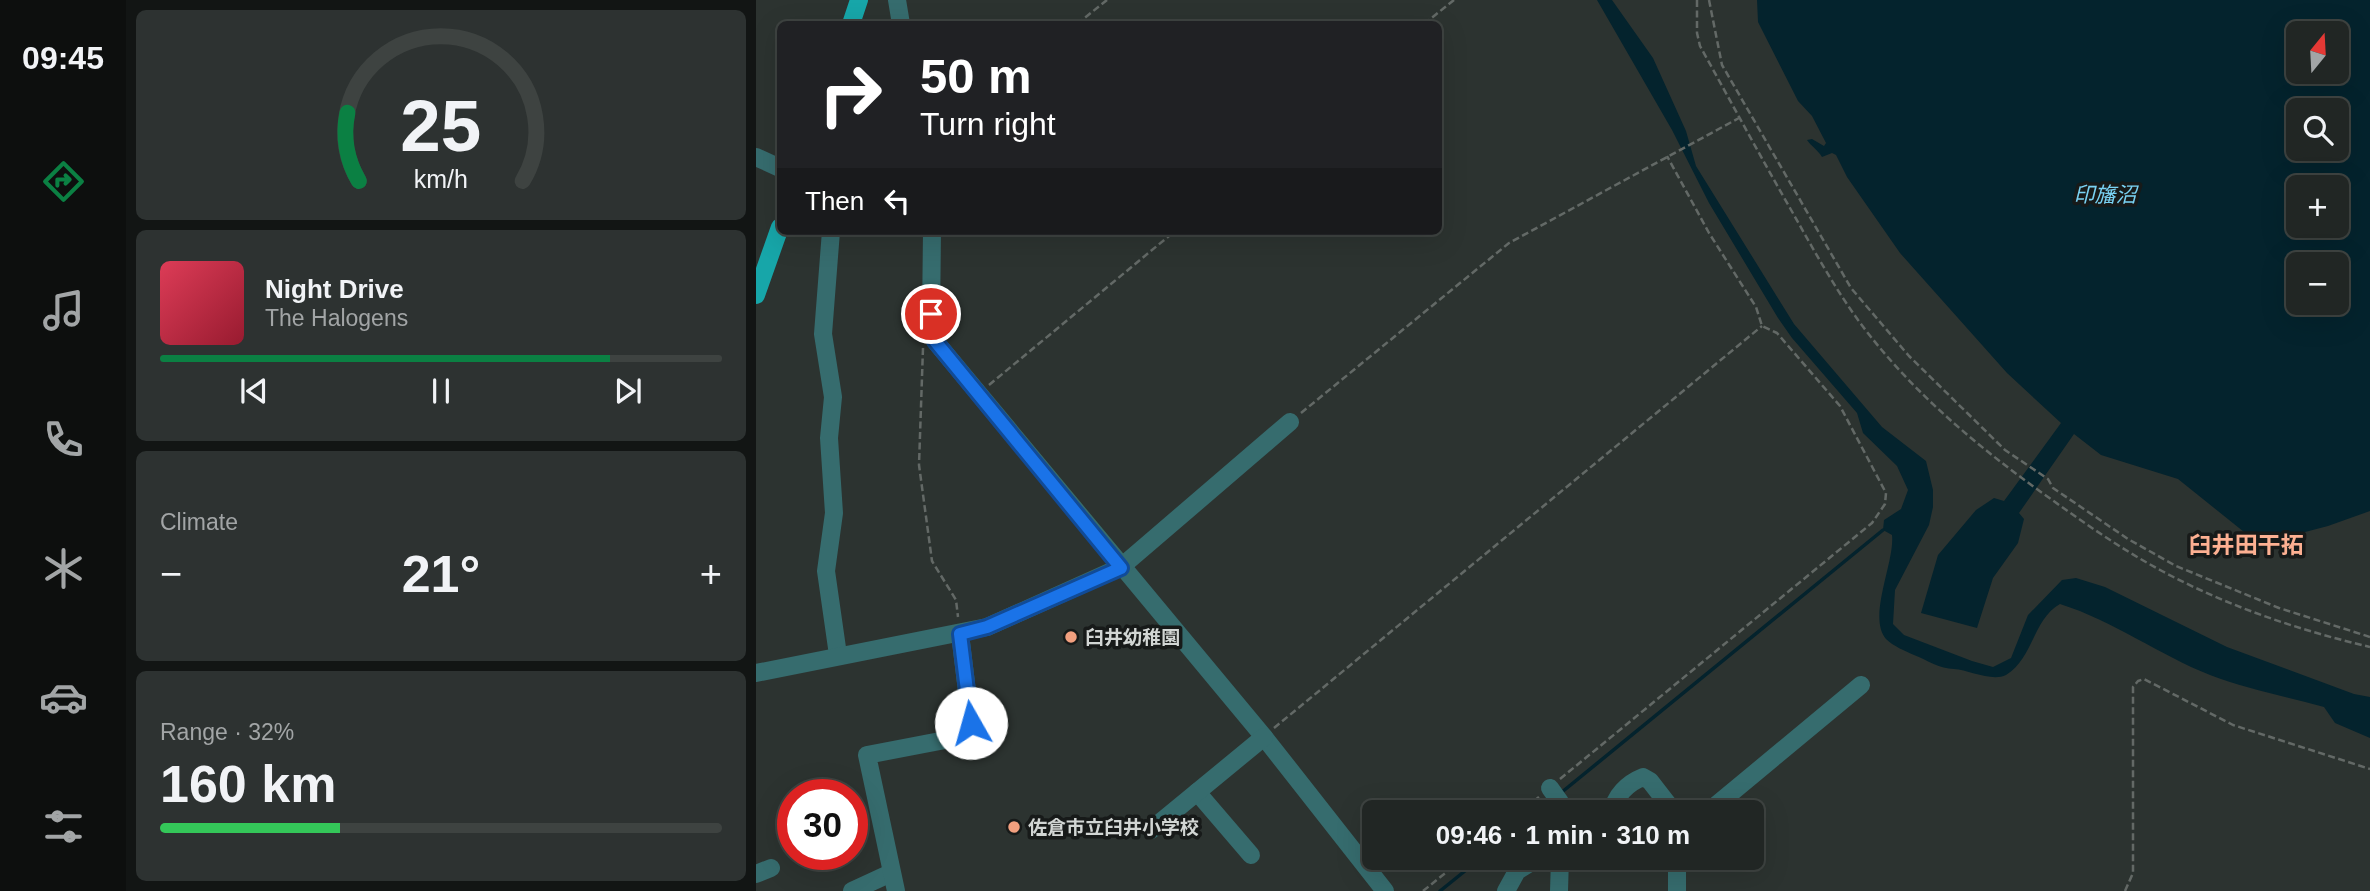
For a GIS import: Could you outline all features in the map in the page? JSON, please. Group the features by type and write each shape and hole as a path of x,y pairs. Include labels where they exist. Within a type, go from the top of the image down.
{"main road":[{"path":"852,21 859,0"},
{"path":"756,295 777,235"}],"street":[{"path":"897,0 900,21"},
{"path":"756,157 777,167"},
{"path":"831,235 823,334 833,397 829,438 834,513 826,571 838,656"},
{"path":"932,235 931,320 935,341 1264,737 1385,891"},
{"path":"756,673 987,627 1121,568 1290,422"},
{"path":"896,891 867,755 966,736 971,723 960,634"},
{"path":"1722,800 1861,685"},
{"path":"1151,830 1264,737"},
{"path":"1616,800 1617,796 1643,777 1650,781 1665,800"},
{"path":"1197,792 1251,855"},
{"path":"1506,891 1519,870"},
{"path":"1559,891 1560,870"},
{"path":"1677,870 1677,891"},
{"path":"852,891 891,873"}],"path":[{"path":"1081,21 1107,0"},
{"path":"1428,21 1454,0"},
{"path":"1697,0 1697,33 1700,46 1826,271 1871,337 1929,402 1965,433 2099,533 2163,571 2240,608 2316,634 2370,647"},
{"path":"1709,0 1722,65 1851,288 1909,356 2006,450 2048,479 2053,488 2176,566 2279,608 2370,637"},
{"path":"1290,422 1509,243 1739,117"},
{"path":"1556,798 1872,523 1885,504 1886,493 1840,406 1777,333 1762,326 1756,307 1709,233 1667,156"},
{"path":"979,393 1170,235"},
{"path":"1264,737 1762,326"},
{"path":"924,346 921,356 919,465 932,561 956,600 960,634"},
{"path":"2125,891 2133,873 2133,687 2138,681 2144,679 2233,725 2370,769"},
{"path":"1423,891 1449,870"}],"water":[{"path":"1597,0 1612,0 1653,58 1686,131 1696,166 1794,324 1882,427 1926,461 1933,490 1929,525 1895,590 1893,624 1904,635 1993,667 2011,658 2028,615 2062,580 2076,578 2105,587 2227,647 2354,694 2370,697 2370,738 2335,723 2324,707 2210,675 2099,619 2060,604 2044,619 2015,668 2000,677 1939,666 1899,648 1886,639 1879,617 1892,535 1883,530 1884,520 1901,509 1908,490 1897,466 1863,433 1857,413 1778,318 1709,203 1672,130"},
{"name":"印旛沼","path":"1757,0 2370,0 2370,511 2328,526 2259,544 2178,479 2101,455 2074,434 2019,513 2024,519 2018,543 1993,578 1977,628 1921,613 1938,555 1976,510 1994,498 2004,501 2061,423 2007,373 1900,253 1847,177 1836,155 1832,153 1822,157 1807,140 1812,139 1824,146 1826,143 1812,116 1798,101 1758,22"}],"waterway":[{"path":"1562,792 1883,530"},
{"path":"1440,891 1466,870"}],"place":[{"name":"臼井幼稚園","path":"1071,637"},
{"name":"佐倉市立臼井小学校","path":"1014,827"}],"district":[{"name":"臼井田干拓","path":"2246,545"}],"route":[{"path":"931,314 935,341 1121,568 987,627 960,634 971,723"}]}
